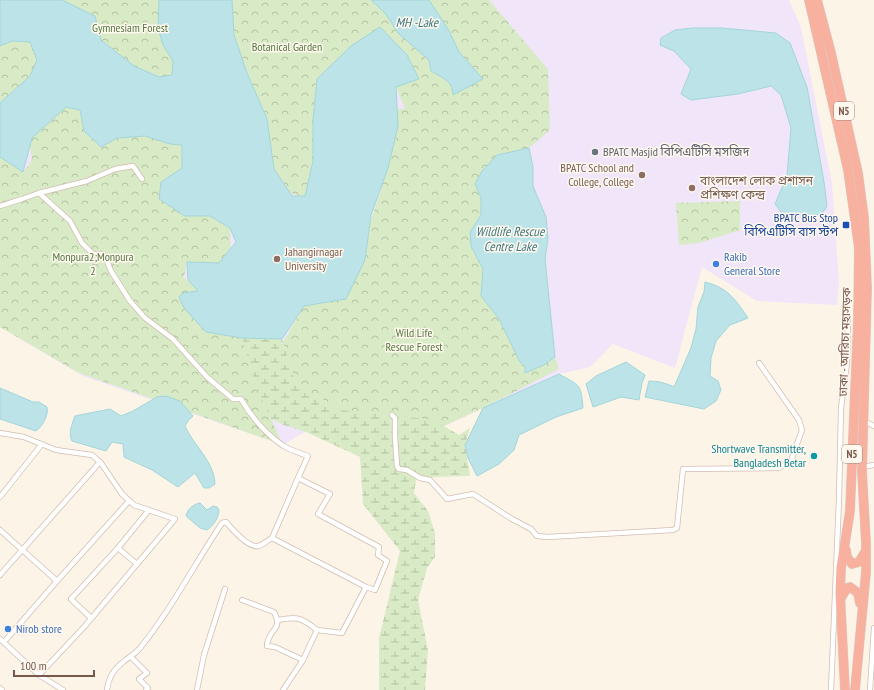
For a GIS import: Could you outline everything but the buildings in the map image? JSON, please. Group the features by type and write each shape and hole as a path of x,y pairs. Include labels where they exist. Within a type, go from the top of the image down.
{"highway":[{"name":"ঢাকা - আরিচা মহাসড়ক","path":"809,0 848,170 859,248 858,321 850,511 841,568 840,599 845,690"},
{"name":"ঢাকা - আরিচা মহাসড়ক","path":"817,0 831,53 858,173 864,218 868,288 862,467 866,572 856,690"},
{"path":"846,539 847,557 852,564 859,562 863,558 866,551"},
{"path":"840,599 846,588 854,588 858,592 862,616"}],"street":[{"path":"0,206 22,200 39,193 87,181 115,169 134,166 142,179"},
{"path":"39,193 70,221 82,242 92,253 96,255 102,254 105,256 111,271 130,300 145,318 173,339 207,377 225,393 233,399 240,398 259,425 274,439 283,445 308,456 272,538 258,546 253,546 246,542 226,522 222,523 151,634 136,653 123,662 110,676 107,690"},
{"path":"831,690 839,499 841,408 847,363 848,320"},
{"path":"392,415 395,418 397,466 400,469 407,470 420,478 430,480 447,499 473,494 512,519 532,529 537,536 548,537 673,530 677,528 683,468 779,468 791,461 802,430 799,420 759,363"},
{"path":"864,421 874,426"},
{"path":"0,432 24,437 56,450 92,455 100,462 122,494 134,505 175,519 91,618 40,675"},
{"path":"0,497 42,444"},
{"path":"0,575 100,462"},
{"path":"862,467 874,465"},
{"path":"272,538 366,587 375,590 387,561 378,555 379,548 318,514 330,494 298,478"},
{"path":"63,690 40,675 2,640 129,500"},
{"path":"91,618 71,599 118,548 149,510"},
{"path":"0,530 57,581"},
{"path":"118,548 137,564"},
{"path":"278,620 297,617 304,620 317,630 342,633 366,587"},
{"path":"197,690 204,655 225,589"},
{"path":"242,600 274,612 278,620 278,626 267,637 266,646 275,647 303,660"},
{"path":"870,690 874,628"},
{"path":"283,690 303,660 317,630"},
{"path":"131,656 147,672 139,679 148,688 146,690"}],"shaded area":[{"name":"Jahangirnagar University","path":"0,0 789,0 801,27 832,183 839,284 837,305 757,301 702,267 675,368 613,344 590,367 559,374 444,426 341,410 283,445 83,376 0,327"}],"green space":[{"name":"Gymnesiam Forest","path":"61,0 159,0 163,45 173,61 172,76 160,77 134,66 101,40 95,16"},
{"name":"Wild Life Rescue Forest","path":"232,0 371,0 385,13 399,34 429,60 431,71 448,81 453,88 453,95 483,79 459,52 448,29 429,0 489,0 548,69 550,130 529,148 497,155 475,184 481,198 481,215 470,232 471,246 483,269 481,296 499,319 520,362 526,367 555,357 559,369 444,426 341,410 296,384 283,342 304,306 365,260 370,223 388,168 397,109 405,109 396,87 419,79 316,82 313,120 313,161 305,196 298,196 289,192 274,169 267,119 247,73 234,35"},
{"path":"12,41 30,42 37,60 30,76 0,103 0,46"},
{"name":"Monpura2;Monpura 2","path":"66,107 80,110 84,131 101,147 117,138 145,136 170,144 182,145 182,168 161,182 159,199 185,216 210,215 230,228 231,248 219,264 187,262 184,277 198,291 206,332 242,338 256,386 283,445 79,373 0,327 0,157 23,172 31,161 32,157 30,143 32,139 42,127"},
{"path":"740,201 740,230 699,243 679,245 676,203"},
{"path":"242,338 282,339 296,384 341,410 427,419 444,426 459,435 470,428 465,445 470,476 429,477 416,480 414,493 428,511 435,533 435,557 427,568 418,600 428,650 425,690 379,690 379,638 400,551 363,504 360,457 306,432 271,419 256,386"}],"water":[{"path":"0,0 62,0 95,16 101,40 134,66 159,77 172,75 173,61 163,45 158,28 159,0 232,0 234,35 247,73 267,119 274,169 292,196 305,196 313,161 313,120 317,79 351,46 380,27 407,55 419,79 396,87 398,126 388,168 371,215 365,260 346,299 304,306 282,339 242,338 206,332 184,308 179,297 183,293 198,291 188,280 187,262 219,263 236,242 230,228 210,216 185,216 159,199 161,182 182,168 182,145 170,144 145,136 117,138 101,147 84,131 80,110 66,107 32,138 23,172 0,157 0,103 30,76 37,60 30,42 12,41 0,46"},
{"name":"MH -Lake","path":"371,0 429,0 448,29 459,52 483,79 453,95 453,90 449,83 431,71 429,60 399,34 385,13"},
{"path":"693,28 722,28 776,33 790,43 807,87 827,206 821,215 784,216 775,204 787,176 791,128 781,95 771,86 738,94 691,100 681,94 691,69 674,51 660,45 661,38 675,30"},
{"name":"Wildlife Rescue Centre Lake","path":"529,148 533,167 533,186 546,217 548,239 545,259 555,357 544,365 525,373 525,367 520,362 499,319 481,296 483,269 471,246 470,232 481,215 481,198 475,184 482,171 497,155"},
{"path":"705,282 719,287 730,295 748,318 730,325 716,341 711,358 710,376 718,381 721,390 716,401 704,409 645,397 649,381 662,382 674,387 691,348 696,329 698,307 704,292"},
{"path":"626,362 645,375 639,400 621,397 593,407 586,384 596,376"},
{"path":"559,374 578,386 580,389 583,408 556,417 519,435 514,450 499,464 477,476 468,458 465,445 483,408"},
{"path":"0,388 33,402 39,402 47,407 46,417 43,424 36,431 0,419"},
{"path":"166,396 180,401 193,416 185,426 211,468 215,484 209,488 204,488 195,473 178,487 152,470 124,457 123,444 112,442 106,451 72,441 70,432 75,416 110,409 121,416 157,397"},
{"path":"200,503 207,510 213,506 217,507 219,510 215,522 207,530 200,528 186,516 191,507"}],"place":[{"name":"BPATC Masjid বিপিএটিসি মসজিদ","path":"595,152"},
{"name":"BPATC School and College, College","path":"642,175"},
{"name":"বাংলাদেশ লোক প্রশাসন প্রশিক্ষণ কেন্দ্র","path":"692,188"},
{"name":"BPATC Bus Stop বিপিএটিসি বাস স্টপ","path":"846,225"},
{"name":"Jahangirnagar University","path":"277,259"},
{"name":"Rakib General Store","path":"716,264"},
{"name":"Shortwave Transmitter, Bangladesh Betar","path":"814,456"},
{"name":"Nirob store","path":"8,629"}],"park label":[{"name":"Botanical Garden","path":"287,47"}]}
